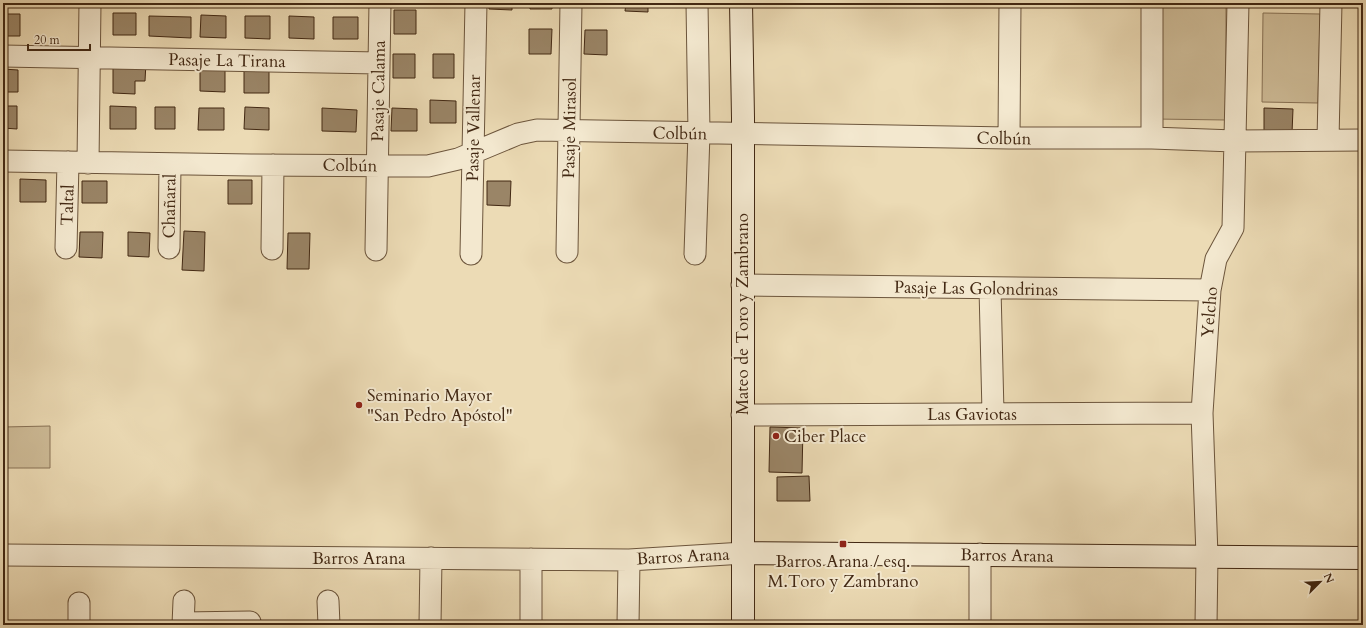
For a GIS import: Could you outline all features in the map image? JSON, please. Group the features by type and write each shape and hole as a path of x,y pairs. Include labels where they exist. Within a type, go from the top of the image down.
{"street":[{"name":"Taltal","path":"66,248 90,57 90,3"},
{"name":"Pasaje Calama","path":"376,250 380,3"},
{"name":"Pasaje Vallenar","path":"471,254 476,3"},
{"name":"Pasaje Mirasol","path":"567,252 571,3"},
{"path":"695,254 699,133 697,3"},
{"name":"Mateo de Toro y Zambrano","path":"741,3 742,415 744,553 743,625"},
{"path":"1009,138 1010,3"},
{"path":"1152,3 1152,138"},
{"name":"Yelcho","path":"1206,625 1207,556 1202,414 1210,290 1216,259 1232,228 1238,3"},
{"path":"1328,140 1331,3"},
{"name":"Pasaje La Tirana","path":"3,56 379,63"},
{"name":"Colbún","path":"3,161 428,166 458,159 518,134 537,130 1009,138 1152,138 1234,141 1363,140"},
{"name":"Chañaral","path":"169,248 170,164"},
{"path":"272,249 273,165"},
{"name":"Pasaje Las Golondrinas","path":"742,285 1210,290"},
{"path":"990,288 993,413"},
{"name":"Las Gaviotas","path":"742,415 993,413 1202,414"},
{"name":"Barros Arana","path":"3,555 628,560 744,553 1363,558"},
{"path":"980,554 980,625"},
{"path":"430,625 431,558"},
{"path":"531,559 531,625"},
{"path":"628,560 628,625"},
{"path":"184,601 183,624 250,622"},
{"path":"328,601 328,625"},
{"path":"79,602 79,625"}],"shaded area":[{"path":"1155,4 1226,4 1226,120 1155,119"},
{"path":"1263,13 1320,14 1318,103 1262,102"},
{"path":"50,426 50,468 3,468 3,427"}],"building":[{"path":"489,3 512,3 512,10 489,9"},
{"path":"530,3 552,3 552,9 530,9"},
{"path":"626,3 648,3 648,12 625,11"},
{"path":"394,10 416,10 416,34 394,34"},
{"path":"113,13 136,13 136,35 113,35"},
{"path":"3,14 20,14 20,36 3,36"},
{"path":"201,15 226,16 226,38 200,37"},
{"path":"149,16 191,17 191,38 149,36"},
{"path":"245,16 270,16 270,39 245,38"},
{"path":"289,16 314,17 314,39 289,38"},
{"path":"333,17 358,17 358,39 333,39"},
{"path":"529,29 552,29 551,54 529,54"},
{"path":"585,30 607,30 607,55 584,54"},
{"path":"393,54 415,54 415,78 393,78"},
{"path":"433,54 454,54 454,78 433,78"},
{"path":"113,61 146,62 145,81 135,81 135,94 113,93"},
{"path":"3,69 18,70 18,92 3,92"},
{"path":"200,69 225,70 225,92 200,91"},
{"path":"244,70 269,71 269,93 244,93"},
{"path":"430,100 456,101 456,123 430,123"},
{"path":"3,106 17,106 17,129 3,128"},
{"path":"110,106 136,107 136,129 110,129"},
{"path":"155,107 175,107 175,129 155,129"},
{"path":"245,107 269,108 269,130 244,129"},
{"path":"199,108 224,108 224,130 198,130"},
{"path":"322,108 357,110 356,132 322,131"},
{"path":"392,108 417,109 417,131 391,131"},
{"path":"1264,108 1293,109 1292,133 1264,132"},
{"path":"4,179 4,202 3,202"},
{"path":"20,179 46,180 46,202 20,202"},
{"path":"228,180 252,180 252,204 228,204"},
{"path":"82,181 107,181 107,203 82,203"},
{"path":"487,181 511,181 510,206 487,205"},
{"path":"184,231 205,232 204,271 182,270"},
{"path":"80,232 103,232 102,258 79,257"},
{"path":"128,232 150,233 149,257 128,256"},
{"path":"288,233 310,233 309,269 287,269"},
{"path":"770,427 803,428 802,473 769,472"},
{"path":"809,476 810,501 777,501 777,477"}],"place":[{"name":"Seminario Mayor \"San Pedro Apóstol\"","path":"359,405"},
{"name":"Ciber Place","path":"776,436"},
{"name":"Barros Arana / esq. M.Toro y Zambrano","path":"843,544"}]}
